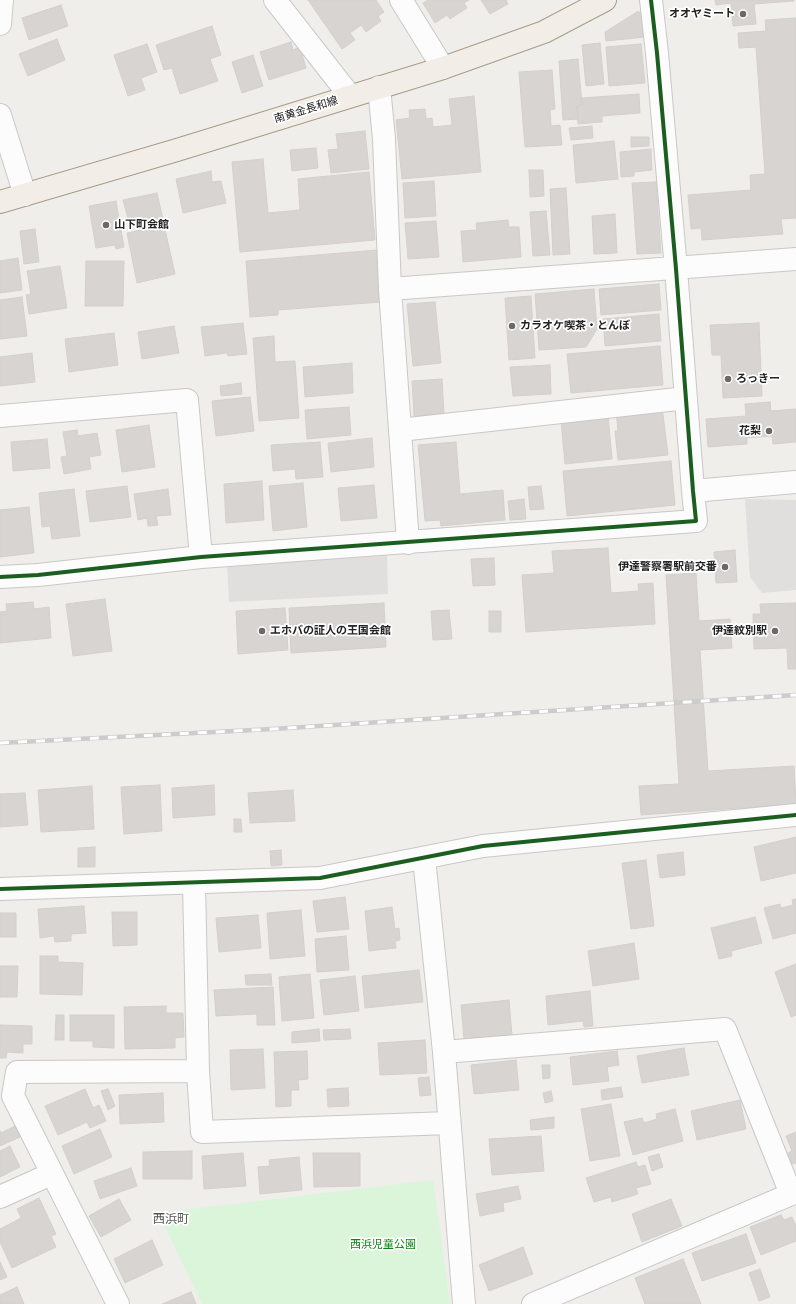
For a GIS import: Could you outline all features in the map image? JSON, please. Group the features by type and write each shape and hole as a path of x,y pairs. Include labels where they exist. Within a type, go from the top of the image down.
{"main road":[{"name":"南黄金長和線","path":"0,202 177,150 443,68 544,32 605,0"}],"street":[{"path":"0,24 2,0"},
{"path":"275,0 350,96"},
{"path":"401,0 443,68"},
{"path":"0,577 38,575 201,557 696,521 657,53 650,0"},
{"path":"379,87 384,139 390,289 408,543"},
{"path":"0,115 25,195"},
{"path":"390,289 796,259"},
{"path":"400,430 686,398"},
{"path":"0,416 187,400 201,557"},
{"path":"693,491 796,482"},
{"path":"0,889 320,878 483,846 796,815"},
{"path":"424,858 444,1052 464,1304"},
{"path":"194,883 198,1071 202,1132 449,1123"},
{"path":"444,1052 725,1029 794,1194 533,1304"},
{"path":"113,1303 13,1096 8,1071 198,1071"},
{"path":"0,1197 51,1174"}],"green space":[{"name":"西浜児童公園","path":"433,1180 450,1304 202,1304 158,1213"}],"shaded area":[{"path":"745,499 796,500 796,590 762,593 750,577"},
{"path":"387,556 388,594 229,602 227,563"}],"building":[{"path":"308,0 376,0 384,12 378,16 381,21 366,32 361,25 350,33 355,40 342,49"},
{"path":"428,0 469,0 464,3 467,8 450,19 447,15 435,23 423,3"},
{"path":"481,0 506,0 508,4 490,14"},
{"name":"オオヤミート","path":"715,0 794,1 754,4 756,24 733,26 731,3 716,5"},
{"path":"61,5 68,26 29,40 22,18"},
{"path":"637,12 643,12 645,37 606,41 605,32"},
{"path":"796,18 796,218 781,219 783,234 702,240 701,228 691,229 688,195 751,190 750,175 765,174 756,47 739,48 738,33 766,31 765,20"},
{"path":"212,26 221,55 210,59 218,81 180,94 172,68 164,70 156,45"},
{"path":"57,39 65,60 28,76 19,54"},
{"path":"291,42 293,50 300,47 306,68 269,80 260,52"},
{"path":"600,43 604,84 586,86 582,45"},
{"path":"147,44 157,72 141,78 145,90 128,96 114,55"},
{"path":"641,44 645,83 609,86 606,47"},
{"path":"253,55 263,86 242,93 232,62"},
{"path":"578,59 582,105 577,106 578,119 563,120 559,61"},
{"path":"552,70 555,109 550,110 551,126 560,125 562,145 525,147 519,72"},
{"path":"639,94 640,113 602,116 602,122 578,124 577,106 582,105 581,98"},
{"path":"474,96 481,172 402,179 396,120 410,118 409,110 425,109 426,119 432,118 433,127 452,125 449,99"},
{"path":"592,126 593,138 571,140 569,128"},
{"path":"365,131 369,169 331,173 328,150 338,149 336,134"},
{"path":"631,137 649,137 649,146 631,147"},
{"path":"614,141 618,179 576,183 573,145"},
{"path":"316,148 318,168 292,171 290,150"},
{"path":"651,149 652,170 634,172 634,176 621,177 620,152"},
{"path":"263,159 268,213 300,210 298,179 369,172 375,240 240,252 232,162"},
{"path":"529,170 543,170 544,196 530,197"},
{"path":"211,171 212,182 221,181 226,203 183,213 176,179"},
{"path":"434,181 436,216 405,218 403,183"},
{"path":"656,182 661,253 637,254 632,183"},
{"path":"566,188 570,254 553,255 550,189"},
{"path":"157,193 163,219 130,226 123,200"},
{"name":"山下町会館","path":"116,201 124,247 116,249 115,245 96,248 89,206"},
{"path":"546,211 550,255 533,256 530,212"},
{"path":"615,214 617,253 594,254 592,216"},
{"path":"508,220 509,227 519,227 521,257 463,262 461,231 477,230 476,223"},
{"path":"436,221 439,257 408,259 405,223"},
{"path":"164,225 175,274 137,283 127,233"},
{"path":"35,229 39,262 24,264 20,231"},
{"path":"377,250 381,302 278,310 278,315 250,317 246,261"},
{"path":"18,258 22,290 0,293 0,261"},
{"path":"86,261 124,261 123,306 85,306"},
{"path":"60,266 67,308 29,314 26,295 31,294 27,271"},
{"path":"659,284 661,310 601,315 599,289"},
{"path":"594,289 597,329 586,347 539,350 535,294"},
{"path":"531,296 535,358 509,360 505,298"},
{"path":"22,297 27,336 0,339 0,300"},
{"path":"435,302 441,363 413,366 407,304"},
{"path":"659,314 661,341 605,346 603,319"},
{"path":"243,323 247,354 228,356 227,353 205,356 201,327"},
{"path":"759,323 762,396 723,398 721,355 712,355 710,325"},
{"path":"174,326 179,353 142,359 138,332"},
{"path":"114,333 118,365 69,372 65,339"},
{"path":"274,336 275,362 295,361 299,418 259,421 253,338"},
{"path":"660,346 663,385 571,393 567,354"},
{"path":"32,353 35,382 0,386 0,357"},
{"path":"352,363 353,393 305,397 303,367"},
{"path":"550,365 551,394 513,396 510,367"},
{"path":"442,379 444,414 414,416 412,381"},
{"path":"241,383 242,394 221,396 220,386"},
{"path":"250,397 254,431 216,436 212,401"},
{"path":"770,402 771,411 796,409 796,442 773,444 772,436 747,438 747,444 708,447 706,419 746,416 745,404"},
{"path":"662,406 668,455 618,460 615,431 618,431 616,411"},
{"path":"349,407 351,435 307,439 305,410"},
{"path":"608,415 612,459 565,464 561,420"},
{"path":"149,425 155,467 122,472 116,430"},
{"path":"77,430 78,436 97,433 101,455 89,457 91,469 64,474 61,457 67,456 63,432"},
{"path":"372,438 374,467 331,472 328,443"},
{"path":"47,439 50,468 13,471 11,442"},
{"path":"320,442 323,477 296,479 295,469 273,471 271,445"},
{"path":"456,442 460,494 503,490 505,520 441,526 440,520 425,521 418,445"},
{"path":"671,461 675,505 567,516 563,471"},
{"path":"262,481 264,520 226,523 224,484"},
{"path":"303,483 307,527 273,531 269,486"},
{"path":"374,485 377,518 341,521 338,488"},
{"path":"127,486 131,517 90,522 86,491"},
{"path":"541,486 544,509 530,510 528,487"},
{"path":"74,489 80,536 52,539 50,526 42,527 39,493"},
{"path":"168,489 171,515 156,516 158,525 148,526 147,518 138,520 134,494"},
{"path":"524,499 526,519 510,520 508,501"},
{"path":"29,507 34,553 0,557 0,510"},
{"path":"608,548 611,593 639,591 638,584 653,583 655,624 526,632 522,575 554,573 552,551"},
{"name":"伊達警察署駅前交番","path":"735,550 737,582 716,583 714,552"},
{"path":"494,558 495,585 473,586 471,559"},
{"path":"696,573 699,621 730,619 732,648 700,650 708,771 794,766 796,804 641,815 639,786 679,784 666,575"},
{"path":"105,599 112,651 73,656 66,604"},
{"path":"33,602 34,609 49,607 51,638 0,643 0,612 7,611 6,604"},
{"path":"384,603 386,647 291,653 289,608"},
{"name":"伊達紋別駅","path":"796,603 796,669 788,669 787,648 754,649 753,614 761,614 760,604"},
{"name":"エホバの証人の王国会館","path":"285,608 288,650 238,654 236,611"},
{"path":"449,610 452,639 433,640 431,611"},
{"path":"489,611 501,611 501,632 489,632"},
{"path":"160,785 162,831 124,834 121,787"},
{"path":"214,785 215,815 173,818 172,788"},
{"path":"92,786 94,829 41,832 38,790"},
{"path":"293,790 295,821 250,823 248,793"},
{"path":"25,793 28,825 0,827 0,794"},
{"path":"234,819 241,819 242,832 234,832"},
{"path":"796,837 796,873 761,881 754,847"},
{"path":"95,847 95,867 78,867 78,848"},
{"path":"281,850 282,865 271,866 270,851"},
{"path":"683,852 685,875 660,878 657,855"},
{"path":"646,860 654,926 631,929 622,863"},
{"path":"345,897 349,929 317,932 313,901"},
{"path":"796,899 796,933 773,939 764,908 780,904 781,908 793,905 792,900"},
{"path":"84,906 86,933 71,934 71,941 55,942 54,936 40,938 38,909"},
{"path":"392,907 395,929 399,928 400,940 395,941 396,948 369,951 365,911"},
{"path":"301,910 305,956 270,959 267,913"},
{"path":"112,912 137,912 137,945 113,946"},
{"path":"0,913 16,913 16,937 0,937"},
{"path":"258,915 261,948 219,952 216,918"},
{"path":"755,917 762,943 731,951 732,956 719,959 711,928"},
{"path":"346,936 349,970 317,972 315,939"},
{"path":"634,943 639,979 593,986 588,951"},
{"path":"40,956 58,956 58,962 83,963 82,995 40,994"},
{"path":"796,964 796,1015 791,1017 775,972"},
{"path":"0,966 18,966 17,997 0,997"},
{"path":"419,970 423,1002 365,1008 362,976"},
{"path":"271,974 272,985 246,985 245,975"},
{"path":"310,974 314,1018 282,1021 279,977"},
{"path":"355,976 359,1011 324,1015 320,980"},
{"path":"273,987 275,1025 257,1025 257,1014 216,1016 214,990"},
{"path":"590,991 593,1026 584,1027 583,1021 548,1025 546,996"},
{"path":"509,1000 512,1035 464,1039 461,1005"},
{"path":"166,1006 166,1013 183,1013 184,1037 175,1038 175,1048 125,1049 124,1007"},
{"path":"56,1015 64,1015 64,1040 55,1040"},
{"path":"70,1015 114,1015 114,1048 93,1047 93,1041 70,1041"},
{"path":"0,1025 32,1026 32,1044 23,1044 23,1053 7,1052 6,1058 0,1058"},
{"path":"319,1029 320,1041 292,1043 292,1032"},
{"path":"350,1029 351,1039 324,1040 323,1030"},
{"path":"425,1040 427,1073 380,1075 378,1043"},
{"path":"684,1048 689,1075 642,1083 637,1056"},
{"path":"263,1049 265,1088 231,1090 230,1050"},
{"path":"307,1051 308,1079 298,1080 299,1090 291,1090 291,1106 276,1107 274,1052"},
{"path":"617,1051 619,1065 607,1067 609,1081 573,1085 570,1057"},
{"path":"516,1060 519,1090 474,1094 471,1065"},
{"path":"542,1065 550,1065 550,1078 543,1079"},
{"path":"429,1077 431,1095 420,1096 418,1078"},
{"path":"621,1087 623,1097 602,1100 601,1090"},
{"path":"348,1088 349,1106 328,1107 327,1089"},
{"path":"85,1089 93,1108 99,1105 106,1121 90,1128 87,1122 58,1135 45,1106"},
{"path":"108,1089 115,1106 108,1110 101,1091"},
{"path":"551,1091 553,1101 545,1103 543,1093"},
{"path":"163,1093 164,1122 120,1124 119,1095"},
{"path":"740,1100 746,1129 697,1140 691,1111"},
{"path":"611,1104 620,1156 590,1161 581,1109"},
{"path":"675,1109 683,1141 633,1155 624,1122 642,1118 644,1123 657,1119 656,1114"},
{"path":"554,1117 554,1128 531,1130 530,1120"},
{"path":"15,1126 20,1137 0,1146 0,1131 1,1133"},
{"path":"100,1129 112,1157 74,1174 62,1146"},
{"path":"796,1132 796,1163 792,1164 788,1153 792,1151 786,1136"},
{"path":"541,1136 544,1171 492,1175 489,1139"},
{"path":"10,1146 20,1167 0,1177 0,1151"},
{"path":"192,1151 192,1179 143,1179 143,1152"},
{"path":"243,1153 246,1186 204,1189 202,1156"},
{"path":"313,1153 360,1153 360,1186 314,1187"},
{"path":"659,1154 663,1167 652,1171 648,1157"},
{"path":"299,1157 302,1190 260,1194 258,1167 270,1166 269,1160"},
{"path":"636,1162 638,1167 645,1165 651,1184 636,1188 638,1194 612,1202 611,1197 594,1202 586,1178"},
{"path":"131,1168 137,1186 100,1199 94,1181"},
{"path":"518,1186 521,1199 503,1203 504,1211 480,1216 476,1194"},
{"path":"39,1198 56,1234 51,1236 56,1247 12,1268 0,1242 0,1229 21,1218 17,1209"},
{"path":"119,1199 131,1220 101,1237 89,1216"},
{"path":"671,1199 682,1226 642,1242 632,1214"},
{"path":"781,1215 784,1220 792,1217 796,1226 796,1241 761,1255 750,1227"},
{"path":"746,1234 756,1263 702,1281 692,1253"},
{"path":"152,1240 163,1265 125,1283 114,1259"},
{"path":"523,1247 533,1274 489,1291 479,1265"},
{"path":"683,1259 701,1304 645,1304 635,1278"},
{"path":"0,1262 7,1277 0,1280"},
{"path":"760,1269 770,1297 759,1301 749,1273"},
{"path":"17,1287 24,1304 0,1304 0,1295"},
{"path":"191,1292 196,1304 162,1304"}],"railway":[{"path":"0,743 273,729 796,695"}],"cycle path":[{"path":"0,577 38,575 201,557 696,521 676,269 651,0"},
{"path":"0,889 320,878 483,846 796,815"}],"place":[{"name":"オオヤミート","path":"743,14"},
{"name":"山下町会館","path":"106,225"},
{"name":"カラオケ喫茶・とんぼ","path":"512,326"},
{"name":"ろっきー","path":"728,379"},
{"name":"花梨","path":"769,431"},
{"name":"伊達警察署駅前交番","path":"725,567"},
{"name":"エホバの証人の王国会館","path":"262,631"},
{"name":"伊達紋別駅","path":"775,631"}],"district":[{"name":"西浜町","path":"171,1220"}]}
